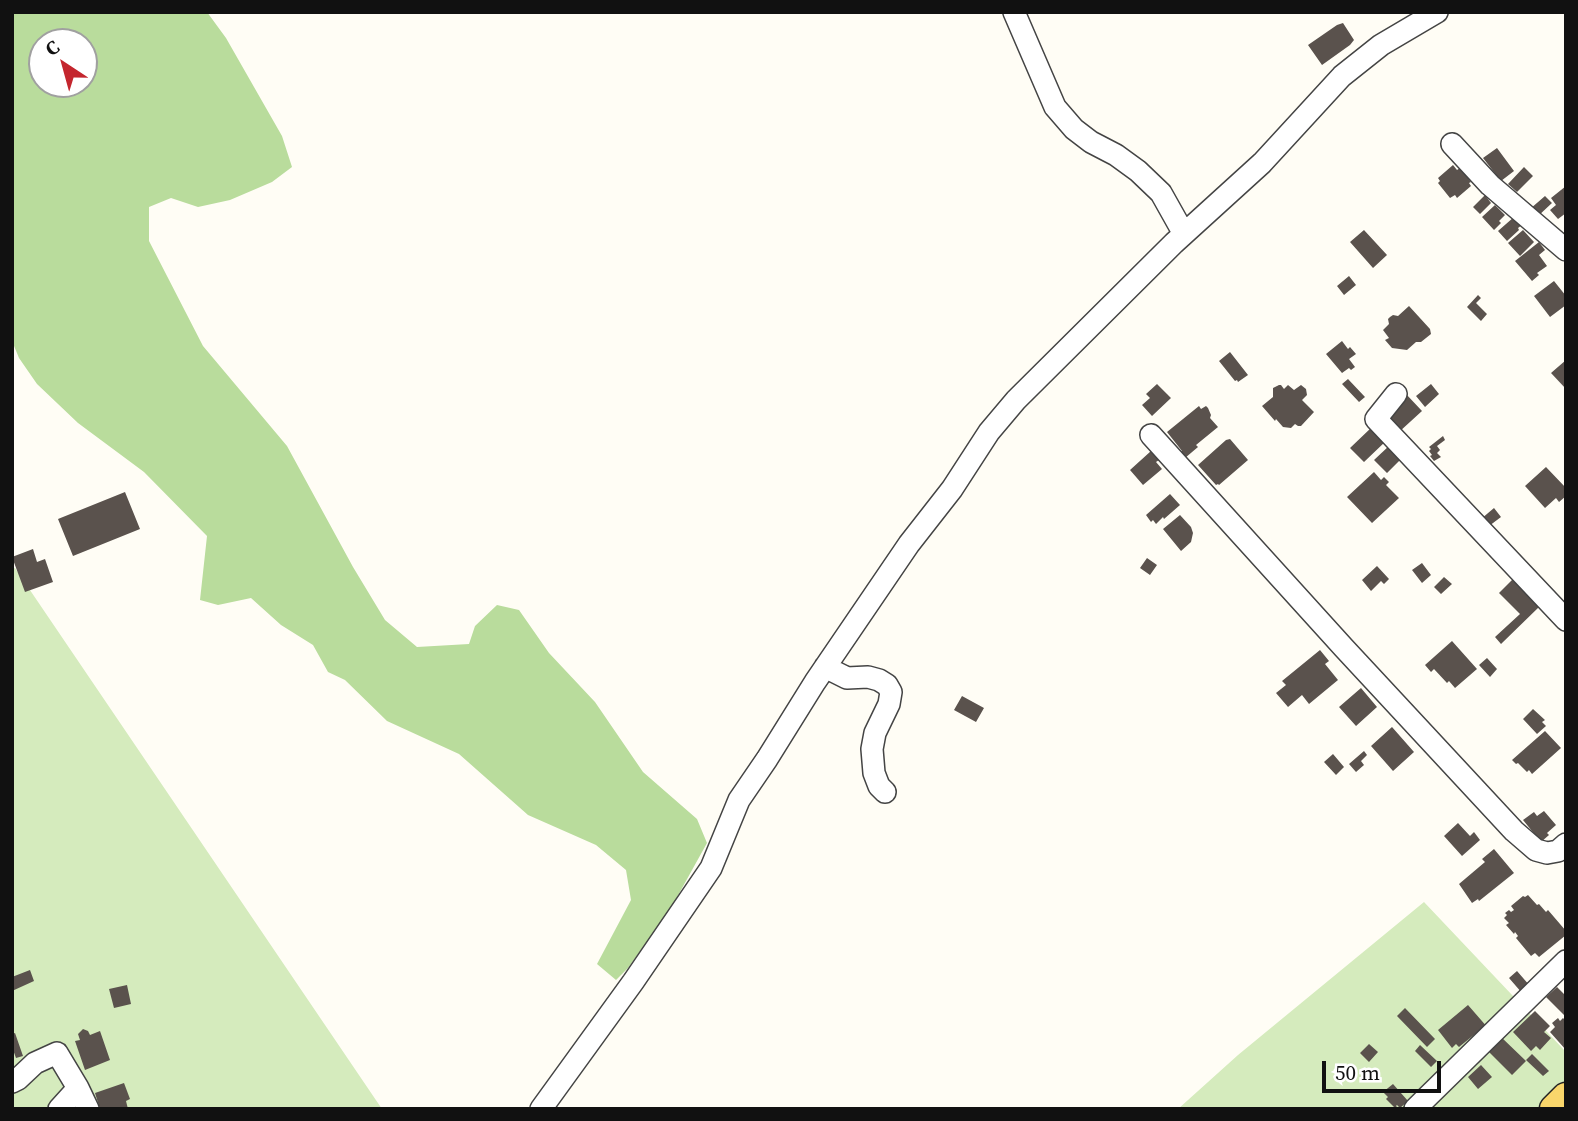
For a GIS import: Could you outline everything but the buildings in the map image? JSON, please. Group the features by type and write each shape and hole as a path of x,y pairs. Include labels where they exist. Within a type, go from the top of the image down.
{"main road":[{"path":"1554,1109 1566,1097"}],"street":[{"path":"1014,12 1055,107 1074,129 1116,155 1146,178 1161,193 1184,234"},
{"path":"541,1109 633,982 711,867 739,800 825,667 909,544 952,489 989,432 1016,400 1184,234 1262,163 1342,76 1381,45 1437,12"},
{"path":"1452,144 1490,185 1566,250"},
{"path":"1396,394 1376,419 1566,620"},
{"path":"1151,435 1343,648 1514,831 1536,850 1547,853 1558,851 1566,844"},
{"path":"825,667 847,677 879,680 891,691 889,704 875,733 872,749 874,773 879,786 885,792"},
{"path":"1415,1109 1566,961"},
{"path":"12,1082 35,1063 57,1053 88,1109"},
{"path":"59,1109 78,1088"}],"green space":[{"path":"12,12 207,12 226,38 282,136 292,167 272,182 230,200 198,207 171,198 149,207 149,241 203,346 287,446 385,620 417,647 469,644 475,626 497,605 519,610 549,653 595,702 643,772 697,819 707,843 671,908 628,968 616,980 597,964 631,900 626,870 596,845 528,815 459,754 387,721 345,680 328,672 313,645 281,625 251,598 218,605 200,600 207,536 144,472 78,423 37,384 19,358 12,341"},
{"path":"15,568 382,1109 12,1109 12,569"},
{"path":"1424,902 1566,1052 1566,1109 1178,1109 1238,1055"}]}
